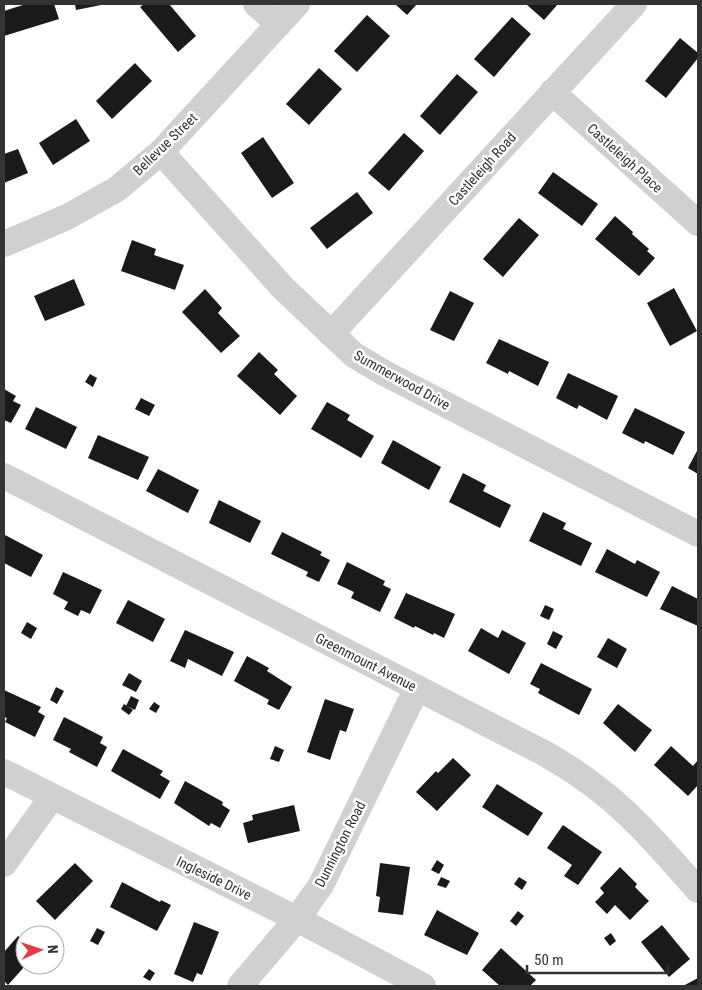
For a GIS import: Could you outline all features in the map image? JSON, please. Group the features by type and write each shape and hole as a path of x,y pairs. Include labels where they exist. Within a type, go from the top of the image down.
{"street":[{"path":"256,4 279,24"},
{"name":"Bellevue Street","path":"4,244 67,217 117,189 161,152 297,4"},
{"name":"Castleleigh Road","path":"331,334 634,4"},
{"name":"Castleleigh Place","path":"552,92 698,223"},
{"name":"Summerwood Drive","path":"161,152 283,288 354,356 698,534"},
{"name":"Greenmount Avenue","path":"4,476 544,753 590,782 647,832 698,890"},
{"name":"Dunnington Road","path":"240,986 297,919 320,885 417,688"},
{"name":"Ingleside Drive","path":"4,772 297,919 423,986"},
{"path":"4,864 52,797"}],"building":[{"path":"26,4 54,4 59,19 4,36 4,11"},
{"path":"75,4 101,4 101,5 76,10"},
{"path":"144,4 169,4 196,36 178,52 140,7"},
{"path":"395,4 417,4 407,15"},
{"path":"526,4 558,4 544,20"},
{"path":"367,15 390,36 357,72 334,51"},
{"path":"512,17 531,34 494,77 474,59"},
{"path":"680,38 698,53 698,58 666,98 645,81"},
{"path":"135,63 152,81 112,119 96,101"},
{"path":"319,68 342,89 309,125 286,104"},
{"path":"457,74 478,92 440,135 420,116"},
{"path":"76,119 90,141 53,165 39,143"},
{"path":"404,133 424,151 389,191 368,173"},
{"path":"263,137 294,183 272,198 241,153"},
{"path":"18,149 28,173 4,183 4,154"},
{"path":"553,172 598,204 582,226 538,193"},
{"path":"357,192 373,213 327,249 310,228"},
{"path":"615,216 633,232 632,234 649,249 647,251 655,258 639,276 595,239"},
{"path":"519,218 539,235 503,277 483,259"},
{"path":"132,240 156,249 154,255 184,265 175,290 121,271"},
{"path":"74,279 85,305 45,321 34,296"},
{"path":"674,288 697,331 670,346 647,303"},
{"path":"205,289 222,308 218,313 240,336 221,353 182,312"},
{"path":"450,291 474,303 454,341 430,330"},
{"path":"499,339 549,362 538,386 509,371 508,374 486,363"},
{"path":"259,352 278,370 274,374 297,396 280,415 237,376"},
{"path":"568,373 618,396 607,420 579,405 577,409 556,398"},
{"path":"90,374 97,378 93,387 85,382"},
{"path":"4,389 16,396 13,401 21,405 11,423 4,420"},
{"path":"141,398 155,405 149,416 135,409"},
{"path":"327,402 350,415 347,420 374,436 361,458 311,429"},
{"path":"36,407 77,427 66,449 25,429"},
{"path":"635,408 685,432 673,455 645,441 644,444 622,433"},
{"path":"98,435 149,457 138,480 88,458"},
{"path":"393,440 441,467 429,490 381,463"},
{"path":"698,449 698,474 688,468"},
{"path":"158,469 199,490 188,513 146,491"},
{"path":"463,473 486,485 483,491 511,505 500,528 449,502"},
{"path":"219,500 261,521 250,543 209,523"},
{"path":"543,512 566,523 563,529 592,543 581,566 529,541"},
{"path":"282,532 322,552 320,555 330,560 319,582 306,576 308,572 271,554"},
{"path":"5,535 43,555 31,577 4,563"},
{"path":"607,549 635,564 637,560 660,572 647,597 595,572"},
{"path":"347,562 385,581 383,585 391,589 380,612 351,598 354,592 337,584"},
{"path":"63,572 102,590 90,614 81,610 78,616 64,609 68,602 53,594"},
{"path":"672,586 698,599 698,626 660,609"},
{"path":"406,593 455,614 444,638 415,626 414,628 394,618"},
{"path":"128,600 165,619 153,642 116,623"},
{"path":"545,605 554,609 549,620 540,616"},
{"path":"27,622 37,628 31,639 21,633"},
{"path":"481,628 498,638 502,630 526,643 509,674 468,651"},
{"path":"185,630 234,652 222,676 188,659 185,668 170,661"},
{"path":"553,631 563,636 556,649 547,644"},
{"path":"608,638 627,649 617,668 597,657"},
{"path":"247,656 269,668 267,671 292,687 279,710 267,704 269,700 234,681"},
{"path":"541,663 592,689 579,715 538,693 540,689 530,684"},
{"path":"129,673 142,681 136,692 122,685"},
{"path":"56,687 64,691 57,704 50,700"},
{"path":"4,690 41,707 38,712 45,716 35,737 5,722 7,718 4,717"},
{"path":"131,696 139,700 135,710 126,706"},
{"path":"325,699 354,709 346,732 340,730 330,760 307,752"},
{"path":"154,702 160,706 156,713 149,709"},
{"path":"124,704 133,710 129,715 121,709"},
{"path":"618,704 652,730 635,752 603,723"},
{"path":"64,717 103,737 100,743 107,747 97,767 69,752 71,749 53,740"},
{"path":"275,746 284,750 279,762 270,759"},
{"path":"671,746 693,766 698,760 698,785 688,796 654,765"},
{"path":"123,749 163,771 160,775 170,781 160,799 111,771"},
{"path":"453,758 471,775 437,811 416,792 436,771 438,773"},
{"path":"185,781 223,802 222,805 230,810 220,828 211,823 209,826 174,803"},
{"path":"497,784 543,813 528,836 482,807"},
{"path":"294,805 300,831 248,843 243,823 253,820 252,815"},
{"path":"563,825 602,852 578,885 564,876 572,865 547,848"},
{"path":"437,860 444,865 439,874 431,870"},
{"path":"75,863 93,881 55,920 36,901"},
{"path":"380,863 410,867 403,915 378,912 380,897 376,896"},
{"path":"620,867 637,884 635,887 649,901 630,920 615,905 607,914 595,902 604,893 600,888"},
{"path":"441,877 450,881 446,888 437,885"},
{"path":"519,877 527,882 522,890 514,884"},
{"path":"122,882 160,902 161,900 171,905 157,931 110,907"},
{"path":"437,910 479,933 467,955 424,935"},
{"path":"518,911 524,916 516,926 510,921"},
{"path":"194,922 219,932 202,975 197,973 193,982 174,974"},
{"path":"662,925 690,959 669,977 641,942"},
{"path":"97,928 105,932 98,945 90,941"},
{"path":"611,933 616,941 610,946 604,938"},
{"path":"15,939 15,975 17,975 8,985 4,981 4,952"},
{"path":"501,948 536,980 530,986 500,986 482,970"},
{"path":"149,969 155,973 150,981 143,977"},
{"path":"698,978 698,986 683,986"}]}
